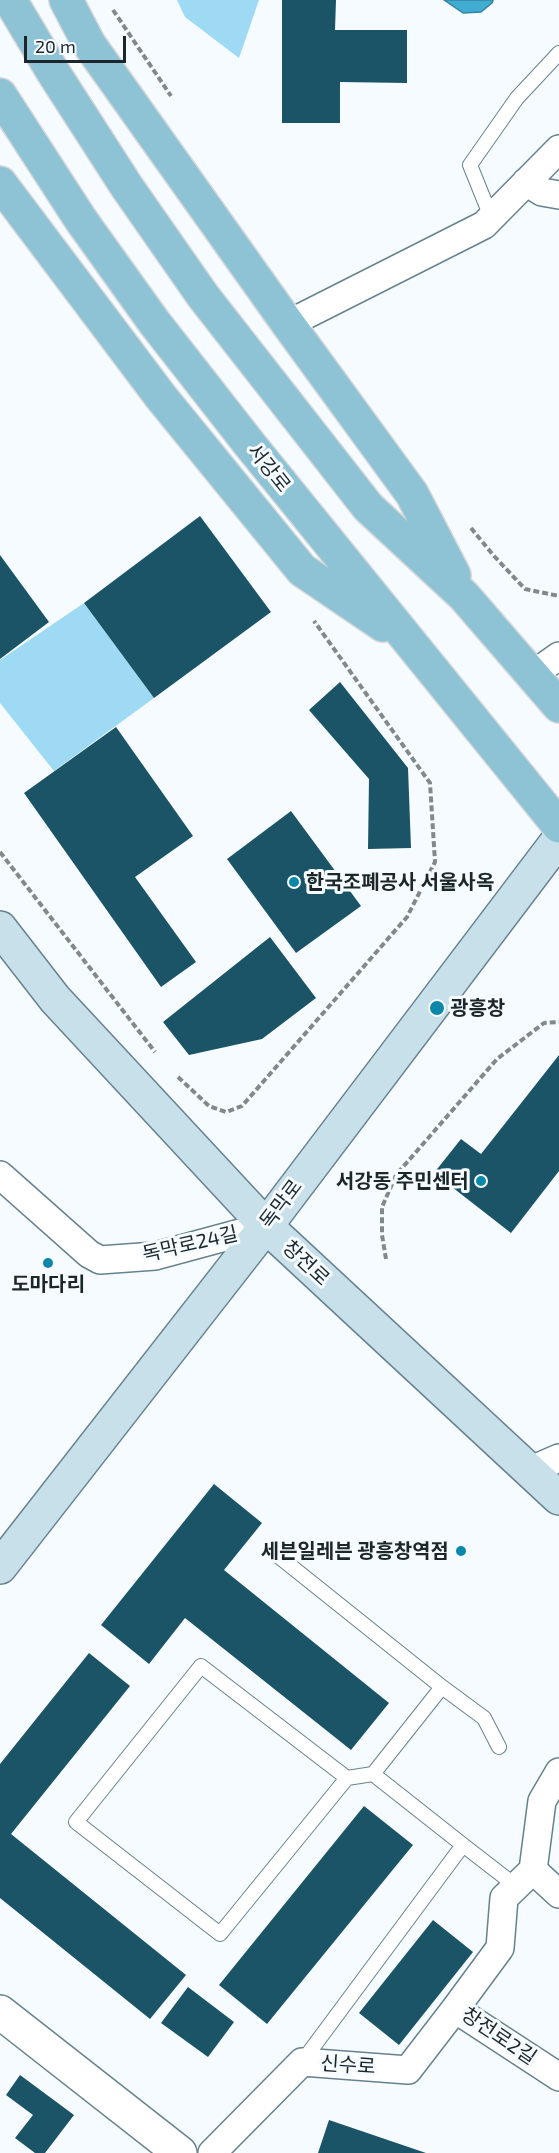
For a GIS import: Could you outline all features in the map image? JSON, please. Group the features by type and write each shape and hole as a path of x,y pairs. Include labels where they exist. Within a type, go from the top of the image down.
{"main road":[{"path":"10,0 127,187 203,296 368,507 545,675 559,706"},
{"path":"66,0 89,44 412,494 464,596"},
{"name":"서강로","path":"0,95 81,220 154,322 410,644 559,826"},
{"path":"0,183 161,397 302,570 410,644"},
{"name":"독막로","path":"0,1567 266,1226 559,839"},
{"name":"창전로","path":"0,928 55,999 266,1226 559,1498"}],"street":[{"path":"288,324 484,225 559,149"},
{"path":"526,182 542,192 559,195"},
{"path":"545,675 559,656"},
{"name":"독막로24길","path":"0,1175 89,1254 100,1260 155,1256 266,1226"},
{"path":"529,1471 559,1458"},
{"name":"창전로2길","path":"559,1772 542,1801 525,1878 504,1898 500,1948 455,2009 559,2077"},
{"path":"525,1878 559,1894"},
{"name":"신수로","path":"213,2153 302,2062 408,2070 455,2009"},
{"path":"0,2012 180,2153"}],"lane":[{"path":"491,217 470,165 518,98 559,52"},
{"path":"272,1551 441,1688 484,1718 499,1747"},
{"path":"347,1778 201,1666 75,1822 220,1934 347,1778 373,1774 441,1688"},
{"path":"373,1774 463,1845 525,1878"},
{"path":"302,2062 463,1845"}],"path":[{"path":"171,1071 209,1106 225,1112 242,1106 407,917 435,862 430,783 308,612"},
{"path":"0,852 156,1054"},
{"path":"386,1259 382,1235 382,1207 396,1175 497,1059 544,1023 559,1022"}],"shaded area":[{"path":"177,0 259,0 239,58 185,17"},
{"path":"444,0 493,0 481,12 463,13"},
{"path":"84,603 154,698 54,771 0,703 0,660"}],"building":[{"path":"282,0 336,0 335,30 407,30 407,83 340,82 340,123 282,123"},
{"path":"200,516 271,612 154,698 84,603"},
{"path":"0,555 49,622 0,659"},
{"path":"340,682 408,768 411,848 368,849 369,779 309,710"},
{"path":"116,727 193,836 135,877 196,962 161,987 24,793"},
{"name":"한국조폐공사 서울사옥","path":"291,811 361,906 296,953 227,859"},
{"path":"270,937 316,998 262,1039 189,1055 163,1022"},
{"path":"559,1055 559,1171 511,1233 434,1173 461,1139 481,1154"},
{"path":"214,1484 262,1523 224,1570 389,1703 351,1750 185,1618 149,1664 101,1625"},
{"path":"89,1653 130,1686 11,1834 186,1975 150,2019 0,1898 0,1764"},
{"path":"364,1806 413,1845 267,2024 219,1985"},
{"path":"433,1920 473,1952 399,2045 359,2013"},
{"path":"188,1987 234,2022 208,2057 161,2023"},
{"path":"20,2075 74,2115 45,2153 35,2153 15,2138 33,2115 6,2095"},
{"path":"329,2120 426,2153 318,2153"}],"place":[{"name":"한국조폐공사 서울사옥","path":"294,882"},
{"name":"광흥창","path":"437,1008"},
{"name":"서강동 주민센터","path":"481,1181"},
{"name":"도마다리","path":"48,1263"},
{"name":"세븐일레븐 광흥창역점","path":"461,1551"}]}
